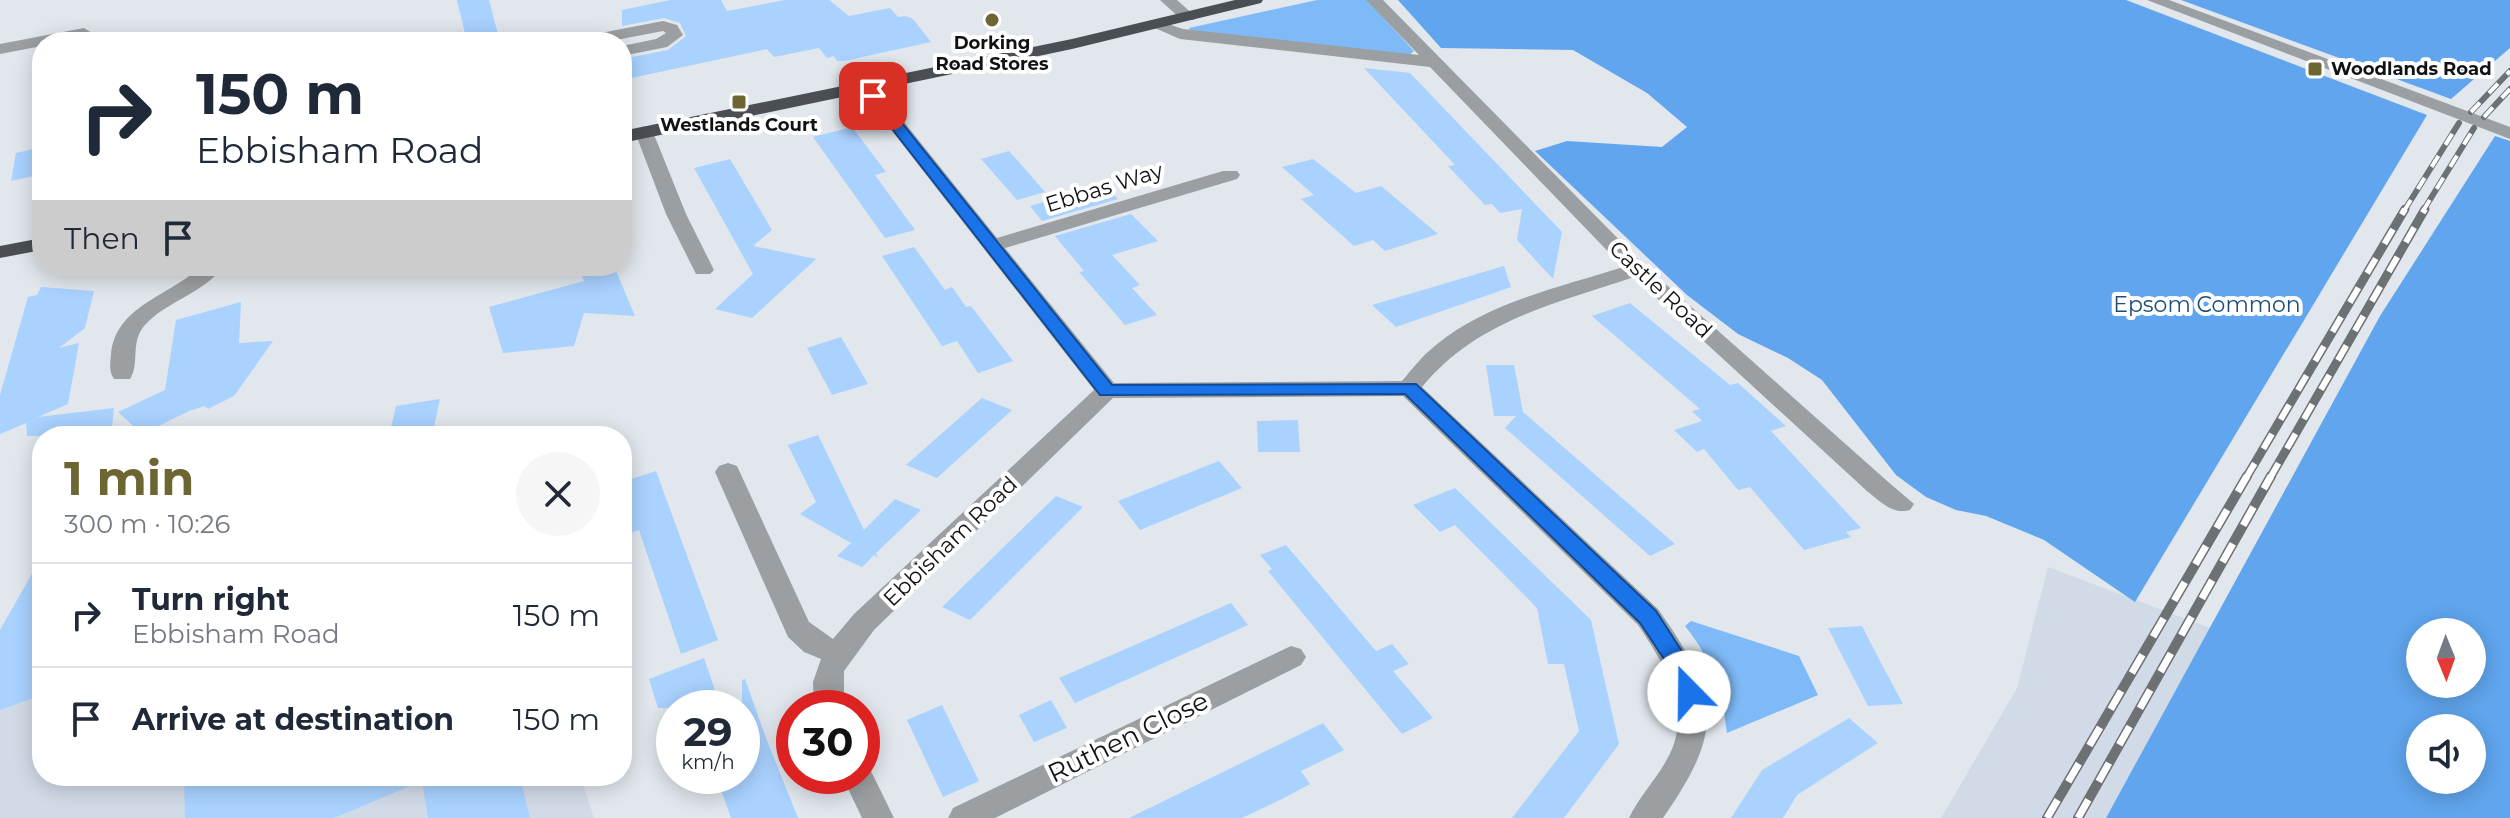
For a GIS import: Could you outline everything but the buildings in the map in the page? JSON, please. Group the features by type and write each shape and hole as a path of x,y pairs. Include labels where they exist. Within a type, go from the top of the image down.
{"highway":[{"path":"632,135 1156,25 1255,0"},
{"path":"0,252 32,246"}],"street":[{"path":"1168,0 1188,17"},
{"name":"Castle Road","path":"1374,0 1637,269 1877,486 1901,504"},
{"path":"2155,0 2510,133"},
{"path":"1156,25 1180,34 1434,62"},
{"path":"632,32 663,26 671,28 675,35 661,43 632,49"},
{"path":"0,49 32,43"},
{"path":"866,86 1107,391 1409,388 1648,617 1680,667 1693,708 1691,742 1645,818"},
{"path":"644,132 703,270"},
{"name":"Ebbas Way","path":"991,246 1230,175"},
{"path":"1409,388 1445,348 1468,333 1500,318 1637,269"},
{"path":"122,374 123,345 139,318 205,276"},
{"name":"Ebbisham Road","path":"824,690 837,653 864,622 1107,391"},
{"path":"728,472 798,629 814,644 837,653"},
{"name":"Ruthen Close","path":"964,818 1291,657"},
{"path":"867,794 878,818"}],"shaded area":[{"path":"1317,0 1367,0 1414,51 1409,55 1190,31 1189,28"},
{"path":"2048,567 2290,658 2202,818 1941,818 2017,688"},
{"path":"1691,621 1799,656 1818,695 1727,733 1714,676 1685,626"},
{"path":"32,643 32,786 583,786 594,818 0,818 0,654"}],"green space":[{"name":"Epsom Common","path":"1398,0 2126,0 2427,115 2135,602 2044,540 1986,516 1956,510 1926,497 1896,475 1822,380 1788,358 1738,334 1687,295 1535,151 1567,141 1662,147 1687,127 1647,93 1573,50 1441,48"},
{"path":"2181,0 2510,0 2510,48 2451,99"},
{"path":"2495,136 2510,141 2510,818 2106,818 2380,316"}],"railway":[{"path":"2471,112 2510,71"},
{"path":"2484,117 2510,89"},
{"path":"2404,211 2459,123"},
{"path":"2423,211 2474,128"},
{"path":"2246,478 2405,209"},
{"path":"2270,478 2425,209"},
{"path":"2047,818 2247,476"},
{"path":"2078,818 2271,476"}],"place":[{"name":"Dorking Road Stores","path":"992,20"},
{"name":"Woodlands Road","path":"2315,69"},
{"name":"Westlands Court","path":"739,102"}],"route":[{"path":"873,96 1107,391 1409,388 1648,617 1678,662 1689,692"}]}
